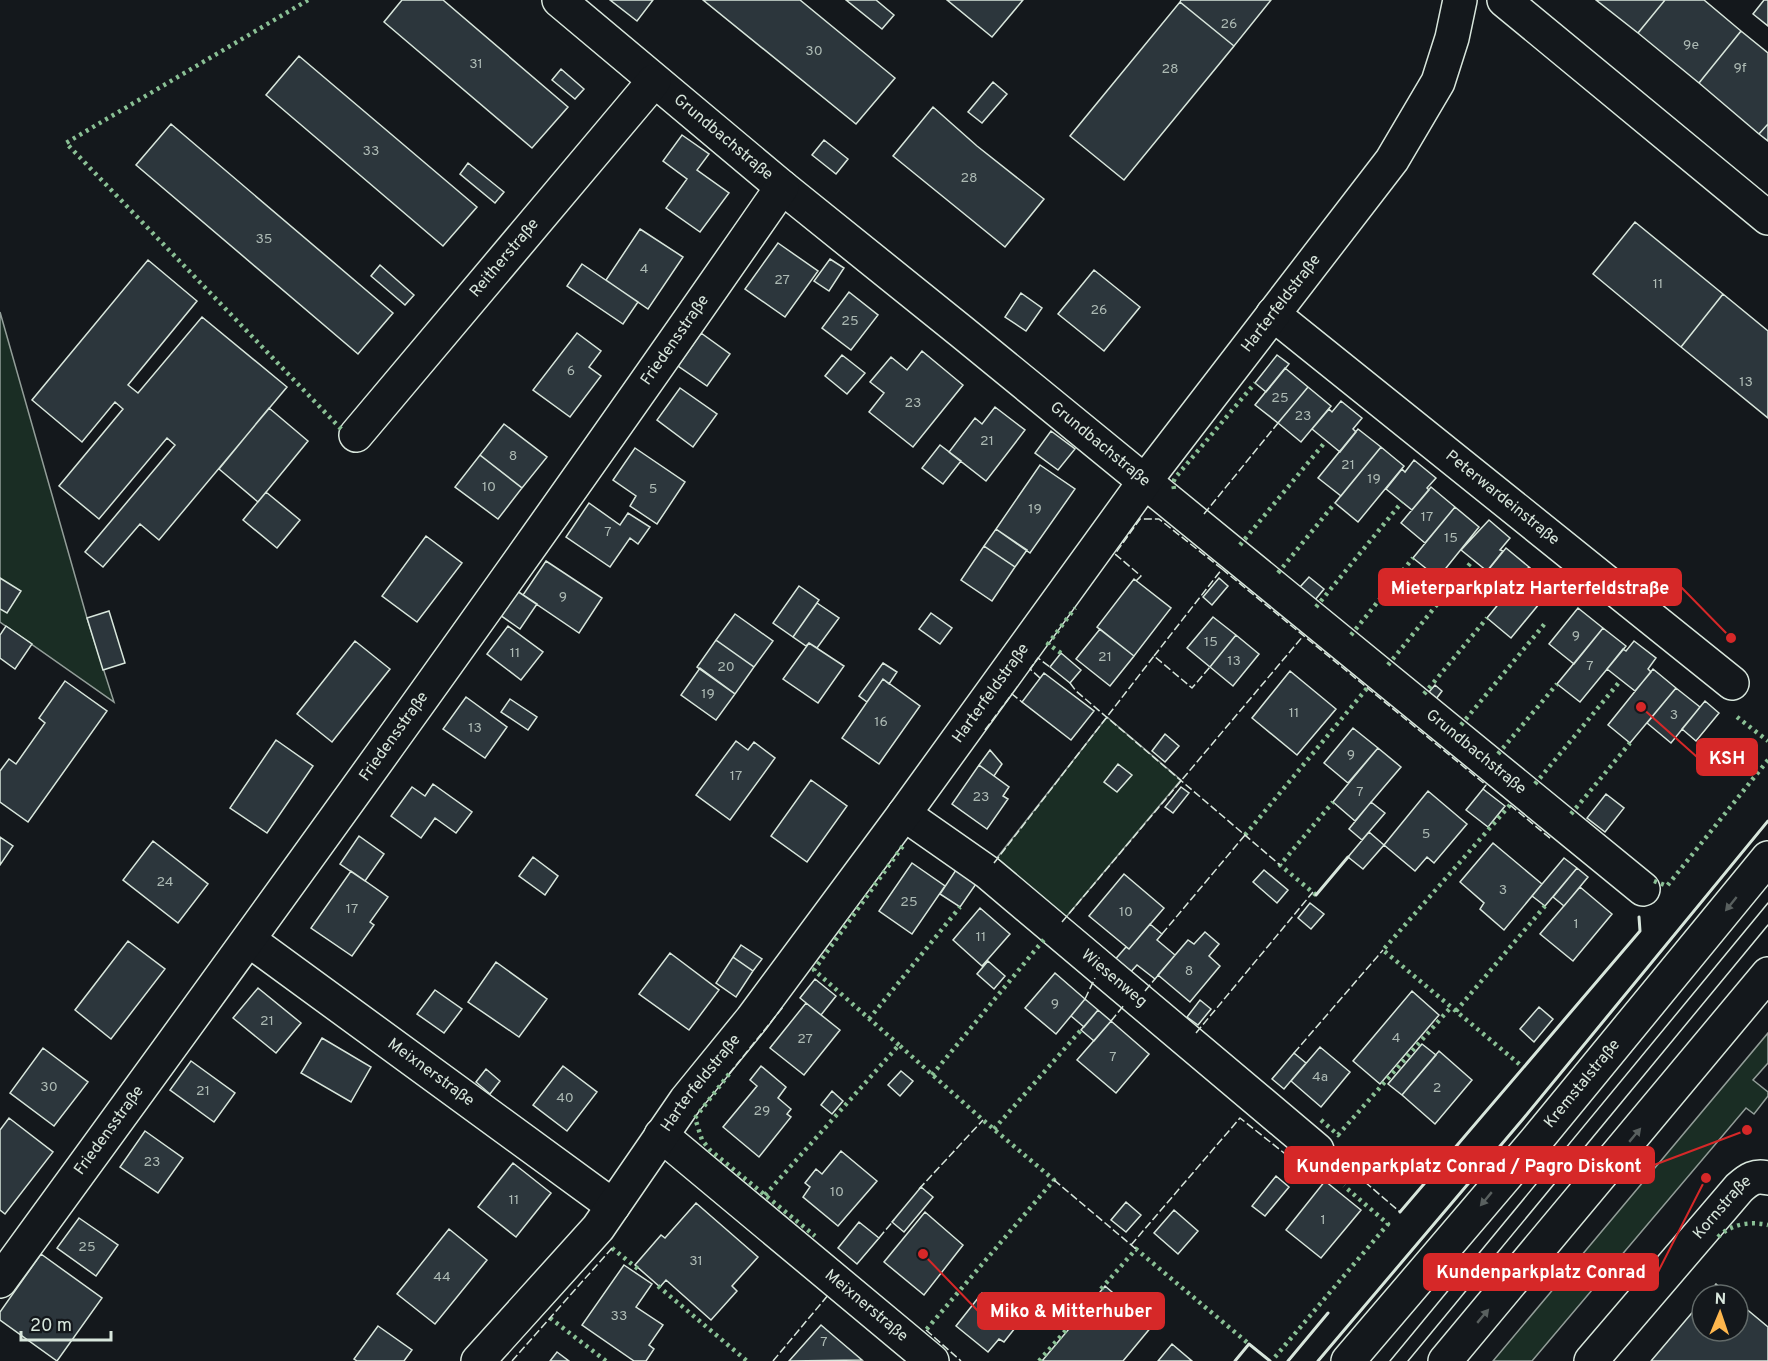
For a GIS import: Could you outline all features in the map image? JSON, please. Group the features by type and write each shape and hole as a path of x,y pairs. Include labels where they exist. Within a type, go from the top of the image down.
{"street":[{"name":"Grundbachstraße","path":"559,0 782,187 1642,889"},
{"name":"Harterfeldstraße","path":"478,1361 598,1228 686,1100 752,1019 904,814 1145,481 1392,160 1438,82 1452,38 1460,0"},
{"path":"1504,0 1768,218"},
{"name":"Reitherstraße","path":"356,435 654,81"},
{"name":"Friedensstraße","path":"0,1281 249,940 782,187"},
{"name":"Peterwardeinstraße","path":"1273,314 1732,683"},
{"name":"Wiesenweg","path":"904,814 987,872 1317,1150"},
{"name":"Kremstalstraße","path":"1348,1361 1534,1143 1768,858"},
{"name":"Meixnerstraße","path":"249,940 613,1206"},
{"path":"1445,1361 1768,974"},
{"name":"Meixnerstraße","path":"661,1135 932,1361"},
{"name":"Kornstraße","path":"1592,1361 1739,1188 1749,1179 1758,1176 1768,1178"}],"green space":[{"path":"0,312 87,618 114,702 0,622"},
{"path":"1107,717 1181,780 1062,922 993,863"},
{"path":"1768,1033 1768,1063 1753,1080 1768,1092 1768,1096 1754,1114 1746,1108 1532,1361 1493,1361"}],"building":[{"path":"402,0 443,0 568,107 532,148 384,22"},
{"path":"610,0 653,0 637,21"},
{"path":"703,0 800,0 895,78 856,124"},
{"path":"846,0 876,0 894,15 882,29"},
{"path":"947,0 1023,0 992,37"},
{"path":"1181,0 1271,0 1234,46 1180,2"},
{"path":"1596,0 1665,0 1638,33"},
{"path":"1665,0 1704,0 1741,31 1699,83 1638,33"},
{"path":"1764,0 1768,0 1768,26 1753,14"},
{"path":"1180,2 1234,46 1124,180 1070,136"},
{"path":"1741,31 1768,53 1768,124 1759,134 1699,83"},
{"path":"299,56 477,207 443,246 266,95"},
{"path":"561,69 584,89 575,99 552,80"},
{"path":"993,82 1007,94 982,123 968,112"},
{"path":"933,107 977,146 1044,199 1005,247 893,156"},
{"path":"171,124 393,313 358,354 136,165"},
{"path":"1768,124 1768,141 1759,134"},
{"path":"682,135 709,154 697,170 729,193 700,232 666,208 687,179 663,161"},
{"path":"824,140 848,159 836,174 812,155"},
{"path":"468,163 504,192 495,203 460,174"},
{"path":"1635,222 1723,294 1681,347 1593,274"},
{"path":"640,229 683,257 648,309 606,280"},
{"path":"778,243 818,271 785,317 745,289"},
{"path":"830,259 844,268 829,291 814,281"},
{"path":"148,260 197,301 128,385 138,393 202,317 287,387 159,540 140,524 103,567 85,552 175,445 167,438 99,519 59,486 123,409 115,402 82,442 32,400"},
{"path":"582,264 638,302 623,324 567,286"},
{"path":"380,265 414,295 405,305 371,276"},
{"path":"1094,270 1140,307 1104,351 1058,314"},
{"path":"849,292 878,315 851,350 822,328"},
{"path":"1021,293 1042,308 1026,331 1005,317"},
{"path":"1723,294 1768,331 1768,418 1681,347"},
{"path":"577,333 601,351 589,367 601,376 570,417 533,390"},
{"path":"701,333 730,354 707,386 678,366"},
{"path":"922,351 963,385 913,447 869,412 884,393 870,382 891,357 907,370"},
{"path":"842,355 865,373 847,394 825,376"},
{"path":"1277,355 1289,364 1266,392 1255,383"},
{"path":"1285,368 1308,387 1278,423 1255,405"},
{"path":"1308,387 1331,406 1301,442 1278,423"},
{"path":"680,388 717,414 693,447 657,420"},
{"path":"1341,401 1362,418 1353,429 1356,432 1340,452 1312,429 1329,409 1332,412"},
{"path":"995,407 1025,430 986,481 949,452 975,418 982,424"},
{"path":"269,408 308,441 258,502 219,469"},
{"path":"504,424 547,457 522,488 480,455"},
{"path":"1358,429 1381,447 1341,496 1318,478"},
{"path":"1051,431 1075,449 1058,470 1035,453"},
{"path":"940,445 961,461 943,484 922,468"},
{"path":"1381,447 1404,466 1358,522 1335,503"},
{"path":"635,448 685,482 657,524 630,506 636,496 613,480"},
{"path":"480,455 522,488 498,519 455,487"},
{"path":"1414,460 1436,478 1412,510 1386,489 1402,469 1405,472"},
{"path":"1040,465 1075,489 1030,553 996,529"},
{"path":"1431,487 1455,507 1425,543 1401,523"},
{"path":"266,492 300,520 277,548 243,520"},
{"path":"589,503 620,525 628,513 650,527 638,544 630,538 610,567 566,537"},
{"path":"1455,507 1479,527 1438,578 1413,558"},
{"path":"1489,520 1510,538 1487,571 1461,550"},
{"path":"996,529 1027,550 1015,567 984,546"},
{"path":"426,536 462,563 417,622 382,596"},
{"path":"984,546 1015,567 992,601 961,580"},
{"path":"1506,548 1529,567 1499,603 1476,585"},
{"path":"546,561 602,598 579,633 523,595"},
{"path":"1529,567 1553,587 1511,638 1487,618"},
{"path":"1309,577 1324,589 1315,600 1300,587"},
{"path":"0,578 21,591 7,613 0,609"},
{"path":"1219,578 1228,586 1212,605 1203,597"},
{"path":"1134,579 1171,608 1134,656 1097,627"},
{"path":"799,586 819,600 793,637 773,623"},
{"path":"517,591 537,604 520,629 500,615"},
{"path":"817,603 839,618 817,648 809,643 806,646 793,637"},
{"path":"1578,608 1603,628 1574,664 1549,644"},
{"path":"109,611 125,663 103,670 87,618"},
{"path":"931,613 952,628 940,644 919,629"},
{"path":"735,614 773,641 754,667 716,640"},
{"path":"1213,617 1236,635 1210,667 1187,648"},
{"path":"6,626 32,644 15,669 0,658 0,635"},
{"path":"508,626 543,652 521,680 487,654"},
{"path":"1603,628 1626,646 1580,702 1557,684"},
{"path":"1100,629 1134,656 1110,686 1076,659"},
{"path":"1236,635 1259,654 1233,686 1210,667"},
{"path":"716,640 754,667 735,694 697,667"},
{"path":"355,641 390,669 332,742 297,714"},
{"path":"1634,641 1656,658 1648,669 1651,672 1635,691 1607,669 1623,649 1626,651"},
{"path":"809,643 844,666 818,703 783,679"},
{"path":"1061,653 1081,670 1070,683 1050,667"},
{"path":"883,663 897,672 889,684 883,679 867,702 859,696"},
{"path":"700,668 735,694 716,720 681,695"},
{"path":"1653,669 1676,688 1630,743 1608,725"},
{"path":"1290,671 1336,709 1297,755 1252,718"},
{"path":"1044,673 1094,711 1071,740 1022,702"},
{"path":"883,679 920,706 879,764 842,738"},
{"path":"65,681 107,711 28,822 0,802 0,771 9,759 16,764 45,723 39,718"},
{"path":"1435,685 1442,691 1436,699 1429,692"},
{"path":"1676,688 1700,707 1671,743 1647,723"},
{"path":"466,697 507,727 485,758 443,729"},
{"path":"510,699 537,717 528,730 501,712"},
{"path":"1705,701 1719,713 1696,741 1682,729"},
{"path":"1353,728 1378,748 1348,783 1324,763"},
{"path":"1165,734 1179,746 1165,762 1152,751"},
{"path":"276,740 313,766 267,833 230,808"},
{"path":"736,741 748,750 754,742 775,758 730,820 696,795"},
{"path":"1378,748 1401,767 1355,821 1333,802"},
{"path":"990,750 1002,764 994,776 979,765"},
{"path":"1118,764 1132,775 1117,792 1104,782"},
{"path":"979,765 1009,787 1003,796 1008,799 987,829 952,804"},
{"path":"811,780 847,806 807,862 771,836"},
{"path":"433,784 472,812 456,833 435,818 421,838 391,816 412,787 425,796"},
{"path":"1181,787 1189,793 1173,813 1165,807"},
{"path":"1483,789 1505,806 1488,827 1466,810"},
{"path":"1428,791 1467,824 1434,863 1427,857 1415,871 1384,845"},
{"path":"1606,794 1624,808 1605,832 1587,818"},
{"path":"1371,802 1385,813 1362,840 1349,829"},
{"path":"1369,832 1384,845 1363,869 1348,857"},
{"path":"359,836 384,854 365,881 340,864"},
{"path":"0,837 13,846 0,865"},
{"path":"153,841 208,884 178,923 123,880"},
{"path":"1493,843 1542,884 1504,930 1480,909 1484,903 1460,882"},
{"path":"533,857 558,876 545,895 519,876"},
{"path":"1564,858 1577,868 1545,906 1532,896"},
{"path":"912,863 945,886 912,934 879,911"},
{"path":"1577,868 1588,877 1564,906 1553,897"},
{"path":"956,870 976,884 960,907 940,894"},
{"path":"1264,870 1288,890 1277,903 1253,882"},
{"path":"351,871 388,897 370,922 374,925 352,956 311,928"},
{"path":"1124,874 1164,908 1129,949 1089,916"},
{"path":"1580,887 1612,914 1573,961 1540,934"},
{"path":"1310,903 1324,914 1311,929 1298,918"},
{"path":"980,908 1010,934 982,966 953,940"},
{"path":"1150,924 1162,934 1157,940 1175,955 1155,979 1137,965 1127,976 1112,963 1126,947 1129,949"},
{"path":"1205,932 1219,944 1209,956 1220,966 1190,1002 1158,975 1188,940 1194,944"},
{"path":"128,941 165,969 111,1039 75,1010"},
{"path":"741,945 762,959 753,971 733,957"},
{"path":"670,953 719,990 689,1030 639,994"},
{"path":"733,957 753,971 736,997 716,983"},
{"path":"988,961 1005,976 994,989 977,974"},
{"path":"496,962 547,999 519,1037 468,1002"},
{"path":"1055,973 1085,999 1056,1034 1025,1008"},
{"path":"815,979 836,996 821,1015 800,998"},
{"path":"258,988 301,1023 276,1053 233,1018"},
{"path":"435,990 462,1009 444,1033 417,1014"},
{"path":"1412,991 1439,1015 1380,1084 1353,1061"},
{"path":"1085,999 1098,1010 1084,1027 1071,1016"},
{"path":"1200,1000 1211,1009 1198,1025 1187,1017"},
{"path":"806,1003 840,1030 804,1075 770,1048"},
{"path":"1539,1007 1553,1019 1534,1042 1520,1029"},
{"path":"1098,1010 1111,1021 1094,1041 1081,1030"},
{"path":"1111,1021 1149,1054 1116,1093 1077,1060"},
{"path":"322,1038 371,1067 351,1102 301,1073"},
{"path":"1422,1044 1436,1055 1402,1095 1388,1084"},
{"path":"1320,1047 1350,1072 1321,1107 1291,1081"},
{"path":"43,1048 88,1082 54,1126 10,1093"},
{"path":"1439,1051 1472,1080 1435,1124 1402,1095"},
{"path":"1294,1053 1306,1063 1284,1089 1272,1079"},
{"path":"191,1061 235,1093 214,1122 170,1090"},
{"path":"563,1066 597,1092 567,1131 533,1105"},
{"path":"761,1066 786,1087 778,1098 791,1109 787,1114 791,1117 759,1157 723,1127 757,1086 750,1080"},
{"path":"486,1069 500,1081 490,1094 476,1082"},
{"path":"901,1071 913,1081 900,1096 888,1085"},
{"path":"832,1091 843,1101 832,1114 821,1105"},
{"path":"9,1118 53,1152 5,1214 0,1210 0,1130"},
{"path":"145,1131 183,1158 158,1193 120,1167"},
{"path":"841,1151 877,1181 838,1226 803,1197 810,1187 805,1183 816,1169 822,1174"},
{"path":"513,1163 551,1193 516,1237 478,1207"},
{"path":"1276,1176 1289,1187 1265,1216 1252,1206"},
{"path":"1325,1181 1361,1210 1321,1258 1286,1230"},
{"path":"921,1187 933,1197 904,1232 892,1222"},
{"path":"1126,1202 1141,1215 1126,1232 1111,1220"},
{"path":"696,1203 758,1257 732,1286 737,1291 711,1320 666,1280 660,1287 635,1265 661,1235 665,1238"},
{"path":"1174,1210 1198,1231 1178,1254 1154,1233"},
{"path":"925,1212 963,1245 924,1295 884,1262"},
{"path":"79,1218 118,1245 96,1276 57,1248"},
{"path":"859,1222 879,1238 857,1264 838,1248"},
{"path":"449,1229 487,1260 435,1324 397,1294"},
{"path":"41,1254 102,1298 57,1361 0,1320 0,1312"},
{"path":"624,1265 652,1284 636,1307 663,1325 649,1345 654,1349 646,1361 634,1361 582,1325"},
{"path":"1105,1286 1152,1326 1123,1361 1042,1361"},
{"path":"982,1293 1019,1323 1004,1342 999,1339 988,1352 956,1326"},
{"path":"1750,1312 1768,1327 1768,1361 1651,1361 1690,1315 1690,1343 1750,1343"},
{"path":"821,1325 862,1360 789,1361"},
{"path":"378,1326 412,1350 404,1361 357,1361 354,1359"},
{"path":"1172,1344 1192,1361 1158,1361"},
{"path":"557,1352 569,1361 550,1361"}],"tram line":[{"path":"1390,1361 1768,903"},
{"path":"1408,1361 1768,925"}],"hedge":[{"path":"308,0 66,143 344,432"},
{"path":"1174,489 1175,478 1255,383"},
{"path":"1240,545 1326,441"},
{"path":"1316,607 1402,502"},
{"path":"1278,573 1335,503"},
{"path":"1351,635 1413,558"},
{"path":"1388,665 1473,560"},
{"path":"1061,653 1048,644 1075,608"},
{"path":"1424,694 1487,618"},
{"path":"1461,725 1547,621"},
{"path":"1535,784 1621,680"},
{"path":"1498,754 1557,684"},
{"path":"1245,835 1368,687"},
{"path":"1737,717 1768,741"},
{"path":"1571,814 1630,743"},
{"path":"1654,881 1667,886 1768,760"},
{"path":"1316,895 1280,865 1333,802"},
{"path":"1510,805 1383,950 1524,1068"},
{"path":"899,1045 814,970 905,843"},
{"path":"1456,1011 1545,906"},
{"path":"869,1019 960,907"},
{"path":"932,1075 1046,937"},
{"path":"1321,1120 1338,1135 1451,1007"},
{"path":"994,1129 1081,1030"},
{"path":"765,1195 899,1045 1054,1180 926,1330"},
{"path":"729,1074 695,1118 702,1140 710,1150 815,1236"},
{"path":"1275,1357 1388,1224 1344,1186"},
{"path":"1718,1237 1729,1229 1741,1225 1754,1223 1768,1225"},
{"path":"612,1248 638,1269"},
{"path":"1101,1289 1136,1249 1249,1344"},
{"path":"658,1286 747,1361"},
{"path":"1039,1361 1088,1305"},
{"path":"550,1318 606,1361"}],"fence":[{"path":"1204,514 1278,423"},
{"path":"1136,581 1141,576 1115,554 1140,519 1159,519 1222,569 1154,656"},
{"path":"1222,569 1486,785 1483,789"},
{"path":"1062,922 1304,635"},
{"path":"994,863 1154,656 1192,688 1210,667"},
{"path":"1040,678 1030,669 1038,658 1050,667"},
{"path":"1070,683 1076,691 1280,865"},
{"path":"985,730 1012,694 1022,702"},
{"path":"1510,805 1551,839"},
{"path":"1162,934 1245,835"},
{"path":"1196,1033 1313,892"},
{"path":"1294,1053 1383,950"},
{"path":"1085,999 1095,978"},
{"path":"1145,991 1155,979"},
{"path":"1111,1021 1125,1004"},
{"path":"729,1074 783,1007"},
{"path":"1131,1245 1240,1118 1308,1172"},
{"path":"919,1189 983,1120"},
{"path":"1054,1180 1136,1249"},
{"path":"1365,1182 1400,1212"},
{"path":"879,1238 894,1220"},
{"path":"512,1361 612,1248"},
{"path":"773,1361 829,1294"},
{"path":"926,1330 961,1361"}],"wall":[{"path":"1318,1361 1523,1119 1768,821"},
{"path":"1316,895 1348,857"},
{"path":"1400,1212 1640,931 1639,917"},
{"path":"1288,1361 1328,1313"},
{"path":"1235,1361 1249,1344 1270,1361"}],"place":[{"name":"Mieterparkplatz Harterfeldstraße","path":"1731,638"},
{"name":"KSH","path":"1641,707"},
{"name":"Kundenparkplatz Conrad / Pagro Diskont","path":"1747,1130"},
{"name":"Kundenparkplatz Conrad","path":"1706,1178"},
{"name":"Miko & Mitterhuber","path":"923,1254"}]}
